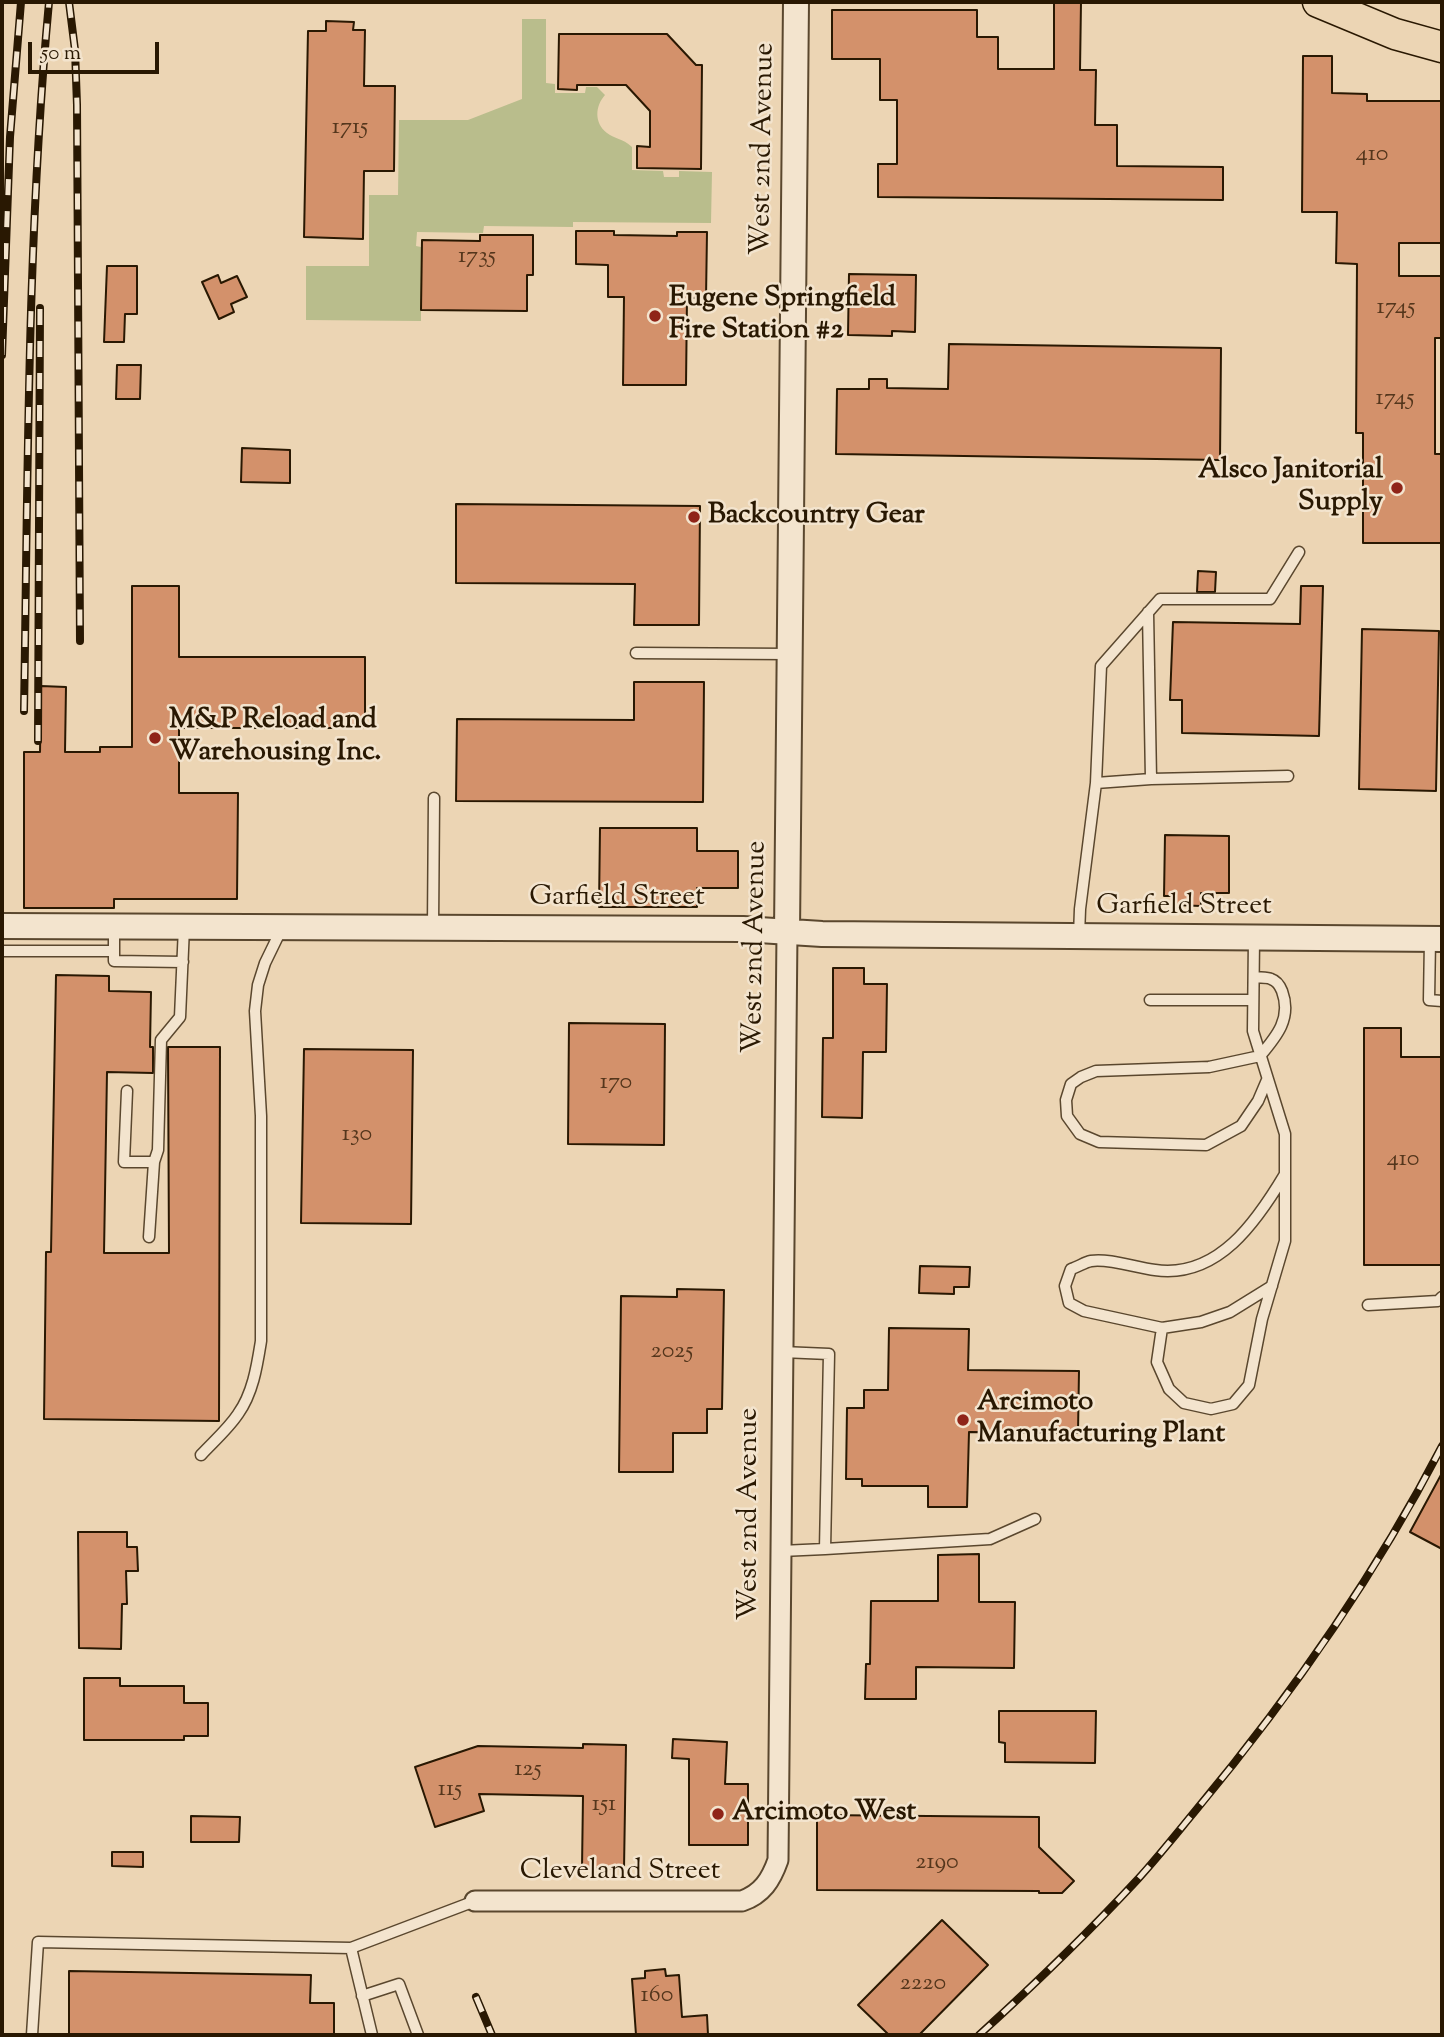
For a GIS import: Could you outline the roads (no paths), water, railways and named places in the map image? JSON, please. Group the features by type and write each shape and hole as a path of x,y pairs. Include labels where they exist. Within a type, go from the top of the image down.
{"main road":[{"path":"1318,2 1395,34 1442,47"}],"street":[{"name":"West 2nd Avenue","path":"762,1889 772,1877 778,1860 796,2"},
{"name":"Garfield Street","path":"2,926 729,929 1079,937 1436,939"},
{"name":"Cleveland Street","path":"475,1901 726,1902 742,1901 753,1897 762,1889"}],"lane":[{"path":"1079,937 1096,783 1101,666 1160,599 1270,599 1299,552"},
{"path":"1148,612 1151,779"},
{"path":"636,653 790,654"},
{"path":"1096,783 1288,776"},
{"path":"433,928 434,798"},
{"path":"114,926 114,961 183,962"},
{"path":"149,1237 154,1163 158,1150 162,1040 180,1017 184,926"},
{"path":"201,1455 238,1414 250,1391 258,1362 261,1340 261,1116 255,1012 258,985 265,963 282,928"},
{"path":"1162,1328 1157,1362 1169,1389 1184,1404 1211,1409 1233,1404 1249,1385 1262,1319 1285,1241 1285,1134 1253,1031 1254,938"},
{"path":"1436,939 1429,1000 1442,1001"},
{"path":"2,951 113,951"},
{"path":"1254,978 1272,979 1279,984 1286,1011 1278,1034 1260,1056 1209,1066 1096,1071 1071,1084 1066,1100 1067,1116 1080,1134 1099,1142 1206,1145 1241,1126 1258,1101 1267,1080"},
{"path":"1150,1000 1252,1000"},
{"path":"127,1091 124,1162 154,1163"},
{"path":"1272,1286 1230,1312 1201,1322 1162,1328 1084,1311 1069,1303 1065,1286 1071,1269 1092,1261 1158,1271 1182,1270 1206,1264 1234,1242 1262,1212 1285,1174"},
{"path":"1368,1305 1438,1301 1442,1297"},
{"path":"782,1352 829,1354 825,1549"},
{"path":"781,1551 990,1539 1035,1520"},
{"path":"32,2035 38,1942 351,1948 475,1901"},
{"path":"351,1948 372,2035"},
{"path":"362,1996 399,1984 418,2035"}],"railway":[{"path":"2,355 10,137 21,2"},
{"path":"24,711 32,268 49,2"},
{"path":"69,2 75,50 77,105 80,641"},
{"path":"38,741 40,308"},
{"path":"979,2035 1138,1879 1265,1724 1360,1589 1442,1446"},
{"path":"476,1997 492,2035"}],"place":[{"name":"Eugene Springfield Fire Station #2","path":"655,316"},
{"name":"Alsco Janitorial Supply","path":"1397,488"},
{"name":"Backcountry Gear","path":"694,517"},
{"name":"M&P Reload and Warehousing Inc.","path":"155,738"},
{"name":"Arcimoto Manufacturing Plant","path":"963,1420"},
{"name":"Arcimoto West","path":"718,1814"}]}
